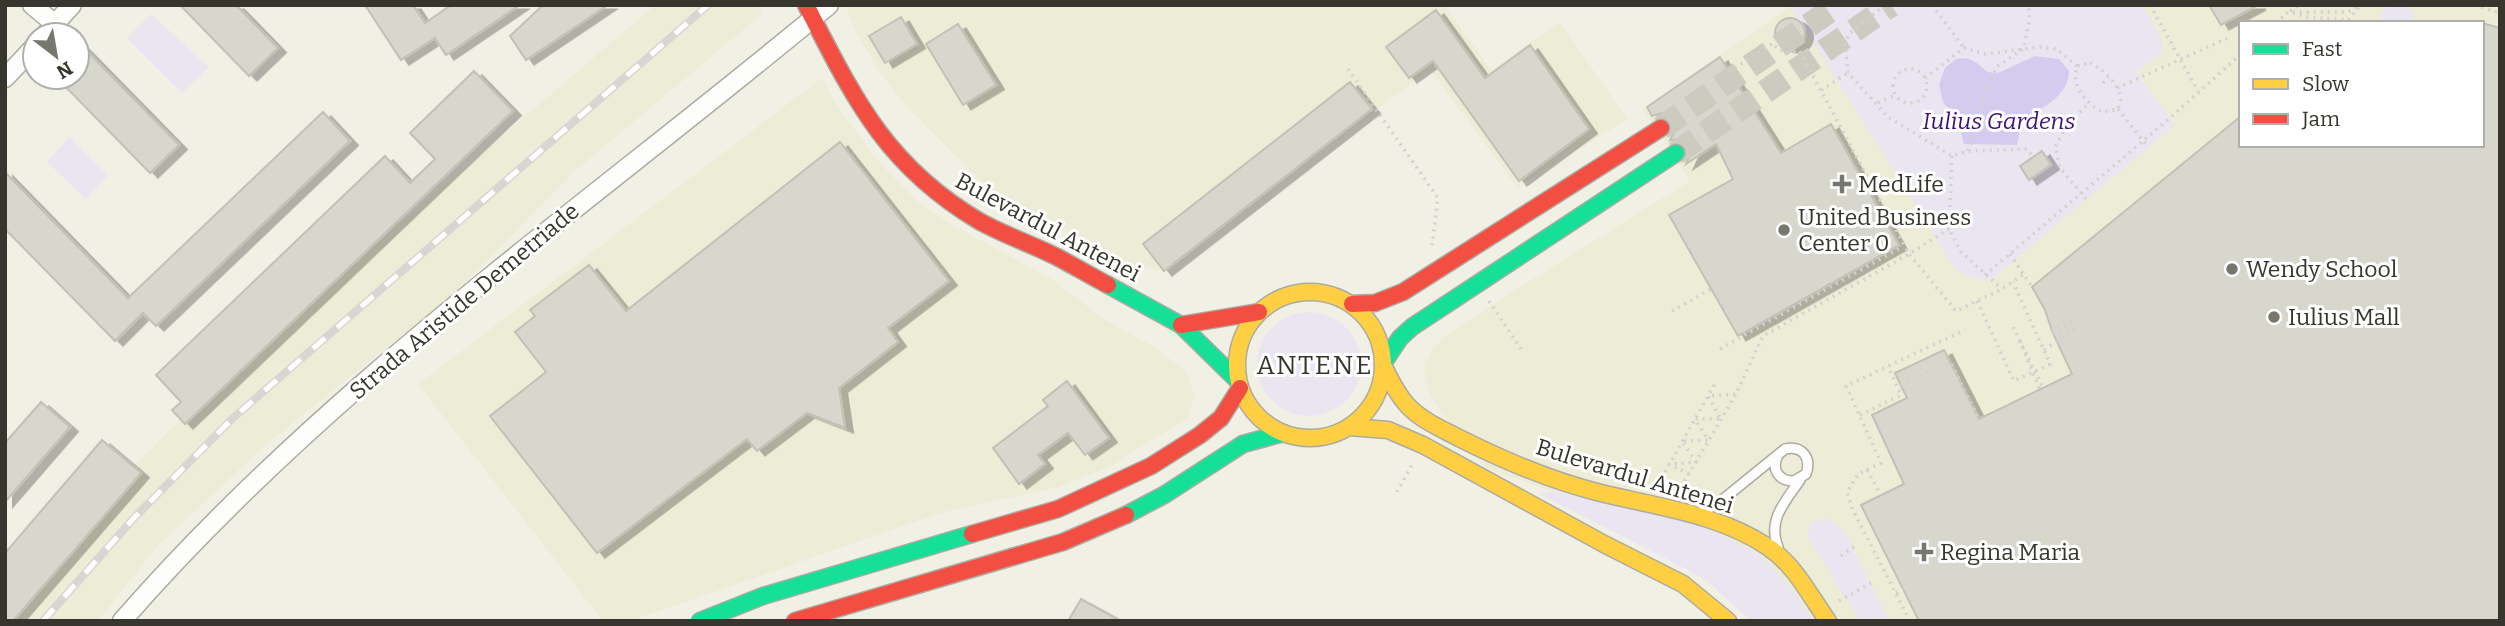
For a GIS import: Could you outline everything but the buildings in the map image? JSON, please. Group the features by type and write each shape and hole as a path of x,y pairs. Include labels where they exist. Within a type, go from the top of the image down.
{"main road":[{"name":"Bulevardul Antenei","path":"809,12 853,96 871,123 911,171 933,190 981,222 1057,257 1181,325 1239,384"},
{"path":"1352,304 1375,303 1403,292 1661,128"},
{"path":"1384,364 1400,338 1412,327 1676,153"},
{"path":"1304,291 1329,294 1352,304 1365,315 1375,329 1384,364 1381,384 1374,401 1363,416 1334,435 1317,438 1299,438 1283,433 1261,420 1252,411 1239,384 1236,362 1247,327 1259,312 1280,298 1304,291"},
{"path":"1181,325 1259,312"},
{"name":"Bulevardul Antenei","path":"1384,364 1396,393 1411,408 1435,425 1486,451 1540,474 1596,491 1697,513 1755,539 1782,558 1828,621"},
{"path":"700,621 763,596 1058,509 1109,488 1151,466 1200,435 1221,418 1239,384"},
{"path":"1349,427 1372,425 1395,430 1604,544 1683,583 1728,621"},
{"path":"795,621 1063,542 1122,517 1164,495 1243,444 1283,433"}],"street":[{"path":"32,5 44,21"},
{"path":"58,21 72,5"},
{"name":"Strada Aristide Demetriade","path":"122,621 227,507 333,409 809,12 829,5"},
{"path":"5,78 21,61"}],"lane":[{"path":"1697,513 1716,505 1782,450 1790,448 1803,452 1809,465 1806,474 1773,523 1773,535 1782,558"},
{"path":"1778,455 1774,466 1779,476 1788,481 1800,480"}],"path":[{"path":"1885,5 1850,33 1845,44 1848,72 1888,117 1952,156 1968,151 2027,149 2033,157"},
{"path":"1932,5 1965,48 1985,54 2040,47 2057,49 2077,66"},
{"path":"1968,151 1983,115 1982,102 1987,85 1998,65 2023,49 2029,23 2029,5"},
{"path":"2150,5 2198,92"},
{"path":"2278,21 2300,5"},
{"path":"2288,12 2348,12 2360,5"},
{"path":"2288,12 2306,18 2348,20 2360,5"},
{"path":"2475,5 2500,13"},
{"path":"2117,88 2230,37"},
{"path":"1730,72 1773,43 1788,54 1799,50 1909,254 1956,311 2001,289 2024,274"},
{"path":"1925,78 1965,48"},
{"path":"1985,275 2239,56"},
{"path":"2077,66 2090,63 2101,67 2121,97 2118,109"},
{"path":"2077,66 2074,77 2076,85 2087,100 2102,113 2118,109"},
{"path":"1348,69 1438,198 1432,246 1434,248"},
{"path":"1917,70 1925,78 1927,88 1918,101 1908,103 1895,95 1893,84 1902,71 1917,70"},
{"path":"1821,90 1848,72"},
{"path":"2103,83 2109,78"},
{"path":"2086,199 2060,168 2055,147 2092,92"},
{"path":"1878,103 1895,95"},
{"path":"2118,109 2148,147"},
{"path":"1952,156 1948,229 1961,252 2001,289"},
{"path":"1680,488 1736,394 1763,336 1909,254 1948,229"},
{"path":"1720,349 1900,248"},
{"path":"2010,254 2032,287"},
{"path":"1977,301 2014,381 2050,364 2013,282"},
{"path":"1672,311 1711,289"},
{"path":"1489,302 1521,349"},
{"path":"2052,333 2070,319"},
{"path":"2013,327 2041,389"},
{"path":"2044,350 2077,327"},
{"path":"1910,621 1853,510 1847,492 1858,474 1881,463 1846,386 1965,330"},
{"path":"1901,385 1951,363 1979,419"},
{"path":"1860,415 1901,395 1888,366"},
{"path":"1657,485 1716,382"},
{"path":"1708,396 1736,394"},
{"path":"1708,396 1721,419"},
{"path":"1695,418 1721,419"},
{"path":"1695,418 1709,440"},
{"path":"1682,441 1709,440"},
{"path":"1682,441 1696,461"},
{"path":"1669,464 1696,461"},
{"path":"1669,464 1689,474"},
{"path":"1397,492 1412,465"},
{"path":"1867,470 1881,495"},
{"path":"1841,556 1854,547"},
{"path":"1838,602 1871,583"},
{"path":"1896,593 1903,589"}],"shaded area":[{"path":"655,5 759,5 762,14 576,170 456,292 263,447 155,549 98,621 5,621 109,490 201,399 339,276"},
{"path":"845,5 1444,5 1491,70 1560,22 1627,119 1517,187 1430,69 1163,272 1119,261 1004,199 971,172 902,101 879,71 858,36"},
{"path":"1792,5 2500,5 2500,621 1757,621 1671,553 1611,513 1484,467 1432,399 1426,381 1425,364 1432,350 1443,338 1690,181 1642,109"},
{"path":"2035,56 2059,59 2069,71 2064,89 2021,124 2017,145 1964,144 1957,118 1943,102 1939,85 1945,68 1956,59 1967,58 1987,72 1998,73"},
{"path":"822,78 838,107 878,161 917,201 944,220 1053,280 1105,320 1156,348 1186,371 1195,397 1187,418 1111,466 1059,487 940,513 631,621 603,621 418,384"}],"green space":[{"name":"Iulius Gardens","path":"2143,5 2162,40 2162,52 2136,72 2175,125 1991,280 1967,277 1956,270 1791,7"},
{"path":"2390,5 2407,6 2413,14 2414,21 2381,21 2382,13"},
{"path":"151,14 209,67 182,93 127,38"},
{"path":"69,137 108,175 86,199 47,162"},
{"path":"1309,312 1329,316 1346,327 1357,344 1361,364 1357,384 1346,401 1329,412 1309,416 1289,412 1272,401 1261,384 1257,364 1261,344 1272,327 1289,316"},
{"path":"1555,491 1691,520 1762,556 1793,591 1814,621 1751,621 1705,579 1539,494"},
{"path":"1827,518 1845,532 1889,621 1860,621 1808,538 1810,523"}],"tunnel":[{"path":"1661,128 1838,5"},
{"path":"1676,153 1891,5"}],"railway":[{"path":"43,621 133,519 233,418 708,5"}],"traffic: fast":[{"path":"1384,362 1400,338 1412,327 1676,153"},
{"path":"1108,285 1181,325 1238,381"},
{"path":"1126,515 1164,495 1243,444 1283,433"},
{"path":"700,621 763,596 972,534"}],"traffic: slow":[{"path":"1310,292 1338,297 1362,313 1378,337 1383,365 1378,393 1362,417 1338,433 1310,438 1282,433 1258,417 1242,393 1237,365 1242,337 1258,313 1282,297 1310,292"},
{"path":"1384,367 1398,393 1414,412 1426,421 1492,454 1561,482 1686,512 1748,535 1778,554 1801,581 1828,621"},
{"path":"1349,427 1388,430 1423,445 1683,584 1728,621"}],"traffic: jam":[{"path":"806,5 840,70 875,127 919,177 979,221 1057,257 1108,285"},
{"path":"1352,304 1375,303 1403,292 1661,128"},
{"path":"1181,325 1259,312"},
{"path":"972,534 1058,509 1151,466 1200,435 1221,418 1240,388"},
{"path":"795,621 1063,542 1126,515"}],"place":[{"name":"MedLife","path":"1842,184"},
{"name":"United Business Center 0","path":"1784,230"},
{"name":"Wendy School","path":"2232,269"},
{"name":"Iulius Mall","path":"2274,317"},
{"name":"Regina Maria","path":"1924,552"}],"district":[{"name":"ANTENE","path":"1315,365"}]}
